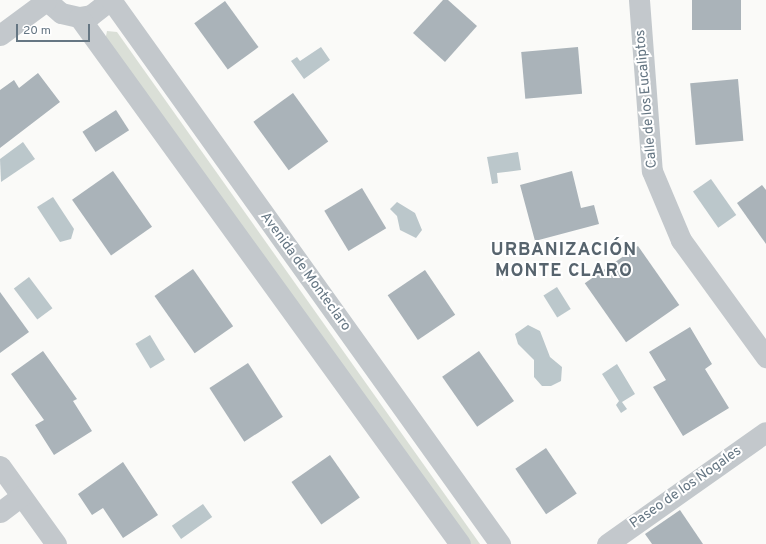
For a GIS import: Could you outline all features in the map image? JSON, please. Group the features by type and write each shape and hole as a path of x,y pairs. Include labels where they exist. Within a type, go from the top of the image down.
{"street":[{"path":"0,35 46,1 61,13 78,17 96,12 110,0"},
{"name":"Avenida de Monteclaro","path":"110,0 500,544"},
{"name":"Calle de los Eucaliptos","path":"639,0 652,171 681,240 766,357"},
{"path":"78,17 460,544"},
{"name":"Paseo de los Nogales","path":"607,544 766,432"},
{"path":"0,466 56,544"},
{"path":"0,512 21,496"}],"shaded area":[{"path":"107,31 117,32 480,544 468,544 105,41"},
{"path":"321,47 330,60 304,79 291,61 297,57 300,61"},
{"path":"23,142 35,159 1,182 0,159"},
{"path":"518,152 521,170 497,173 498,183 492,184 487,157"},
{"path":"711,179 736,215 718,228 693,192"},
{"path":"53,197 74,229 71,239 60,242 37,207"},
{"path":"397,202 415,213 422,230 416,238 400,230 397,216 390,209"},
{"path":"29,277 52,308 37,320 14,288"},
{"path":"557,287 571,309 557,318 543,295"},
{"path":"528,325 540,331 550,357 562,367 561,381 551,386 542,386 534,377 534,360 518,344 515,334"},
{"path":"150,335 165,360 150,369 135,344"},
{"path":"617,364 635,394 622,402 627,409 621,413 616,405 619,401 602,374"},
{"path":"203,504 212,517 181,539 172,526"}],"building":[{"path":"443,0 448,0 477,26 445,62 413,33"},
{"path":"692,0 741,0 741,30 692,30"},
{"path":"225,1 259,47 228,69 194,23"},
{"path":"578,47 582,94 525,99 521,52"},
{"path":"38,73 60,102 0,148 0,90 14,80 19,88"},
{"path":"738,79 743,141 696,145 690,83"},
{"path":"293,93 328,142 289,170 253,122"},
{"path":"116,110 129,130 96,152 82,132"},
{"path":"113,171 152,227 111,255 72,200"},
{"path":"572,171 581,208 594,205 599,224 535,241 520,185"},
{"path":"762,185 766,190 766,244 737,203"},
{"path":"362,188 386,228 348,251 324,211"},
{"path":"638,246 679,305 626,342 585,283"},
{"path":"193,269 233,326 195,353 154,296"},
{"path":"425,270 455,315 418,340 388,295"},
{"path":"0,292 29,332 0,353"},
{"path":"690,327 712,364 705,369 729,408 683,436 653,387 666,380 649,352"},
{"path":"43,351 77,399 73,401 92,431 54,455 35,425 44,420 11,374"},
{"path":"479,351 514,401 477,427 442,377"},
{"path":"248,363 283,417 244,442 209,388"},
{"path":"546,448 577,494 546,514 515,469"},
{"path":"330,455 360,498 321,525 291,482"},
{"path":"123,462 158,515 123,538 103,508 92,515 78,494"},
{"path":"680,510 703,544 652,544 645,534"}],"district":[{"name":"URBANIZACIÓN MONTE CLARO","path":"564,262"}]}
